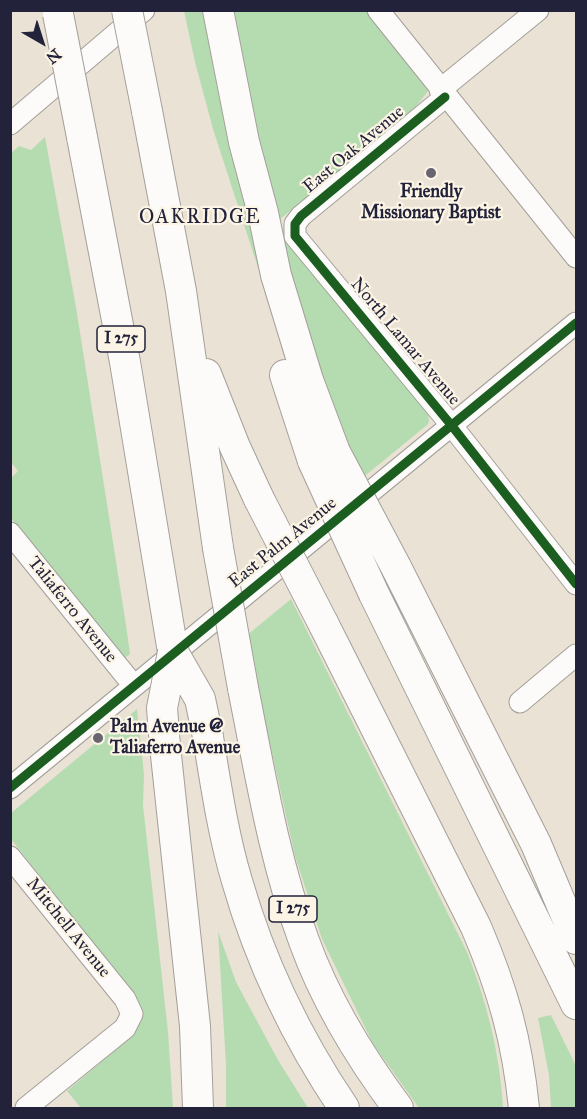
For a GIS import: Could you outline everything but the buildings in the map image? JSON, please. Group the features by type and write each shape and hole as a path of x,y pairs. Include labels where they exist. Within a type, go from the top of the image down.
{"highway":[{"name":"I 275","path":"127,10 181,291 218,548 276,854 304,942 345,1029 366,1065 398,1108"},
{"name":"I 275","path":"57,12 125,362 172,652 200,699 226,838 253,931 297,1029 325,1080 344,1108"},
{"path":"220,21 244,142 249,199 283,370 324,456 374,594 576,1004"},
{"path":"181,291 213,394 234,447 456,887 491,963 505,1002 513,1035 524,1108"},
{"path":"324,456 396,567 536,844 575,934"},
{"path":"172,652 162,708 195,1026 198,1108"}],"street":[{"path":"10,124 144,10"},
{"path":"378,10 576,257"},
{"name":"East Oak Avenue","path":"295,236 295,224 301,216 538,10"},
{"name":"North Lamar Avenue","path":"295,236 452,426 576,584"},
{"name":"East Palm Avenue","path":"10,788 576,323"},
{"name":"Taliaferro Avenue","path":"10,534 134,686"},
{"path":"520,702 576,655"},
{"name":"Mitchell Avenue","path":"10,857 126,999 132,1014 125,1028 26,1108"}],"green space":[{"path":"184,11 366,11 429,90 409,115 279,220 284,233 428,410 427,425 355,484 261,277 213,129"},
{"path":"45,137 76,307 126,625 130,654 124,659 11,518 11,478 18,471 10,461 11,153 19,146 31,150"},
{"path":"291,599 467,952 481,990 491,1028 499,1068 503,1108 419,1108 373,1044 322,939 295,856 246,636"},
{"path":"137,709 144,774 143,805 168,1032 173,1108 81,1108 67,1091 126,1041 140,1013 137,999 11,839 11,813"},
{"path":"218,931 236,982 278,1060 308,1108 226,1108 226,1065"},
{"path":"551,1015 576,1066 576,1108 551,1108 549,1075 538,1018"}],"cycle path":[{"path":"445,97 301,216 295,224 295,236 452,426 576,584"},
{"path":"10,788 576,323"}],"place":[{"name":"Friendly Missionary Baptist","path":"431,173"},
{"name":"Palm Avenue @ Taliaferro Avenue","path":"98,738"}],"district":[{"name":"OAKRIDGE","path":"200,218"}]}
